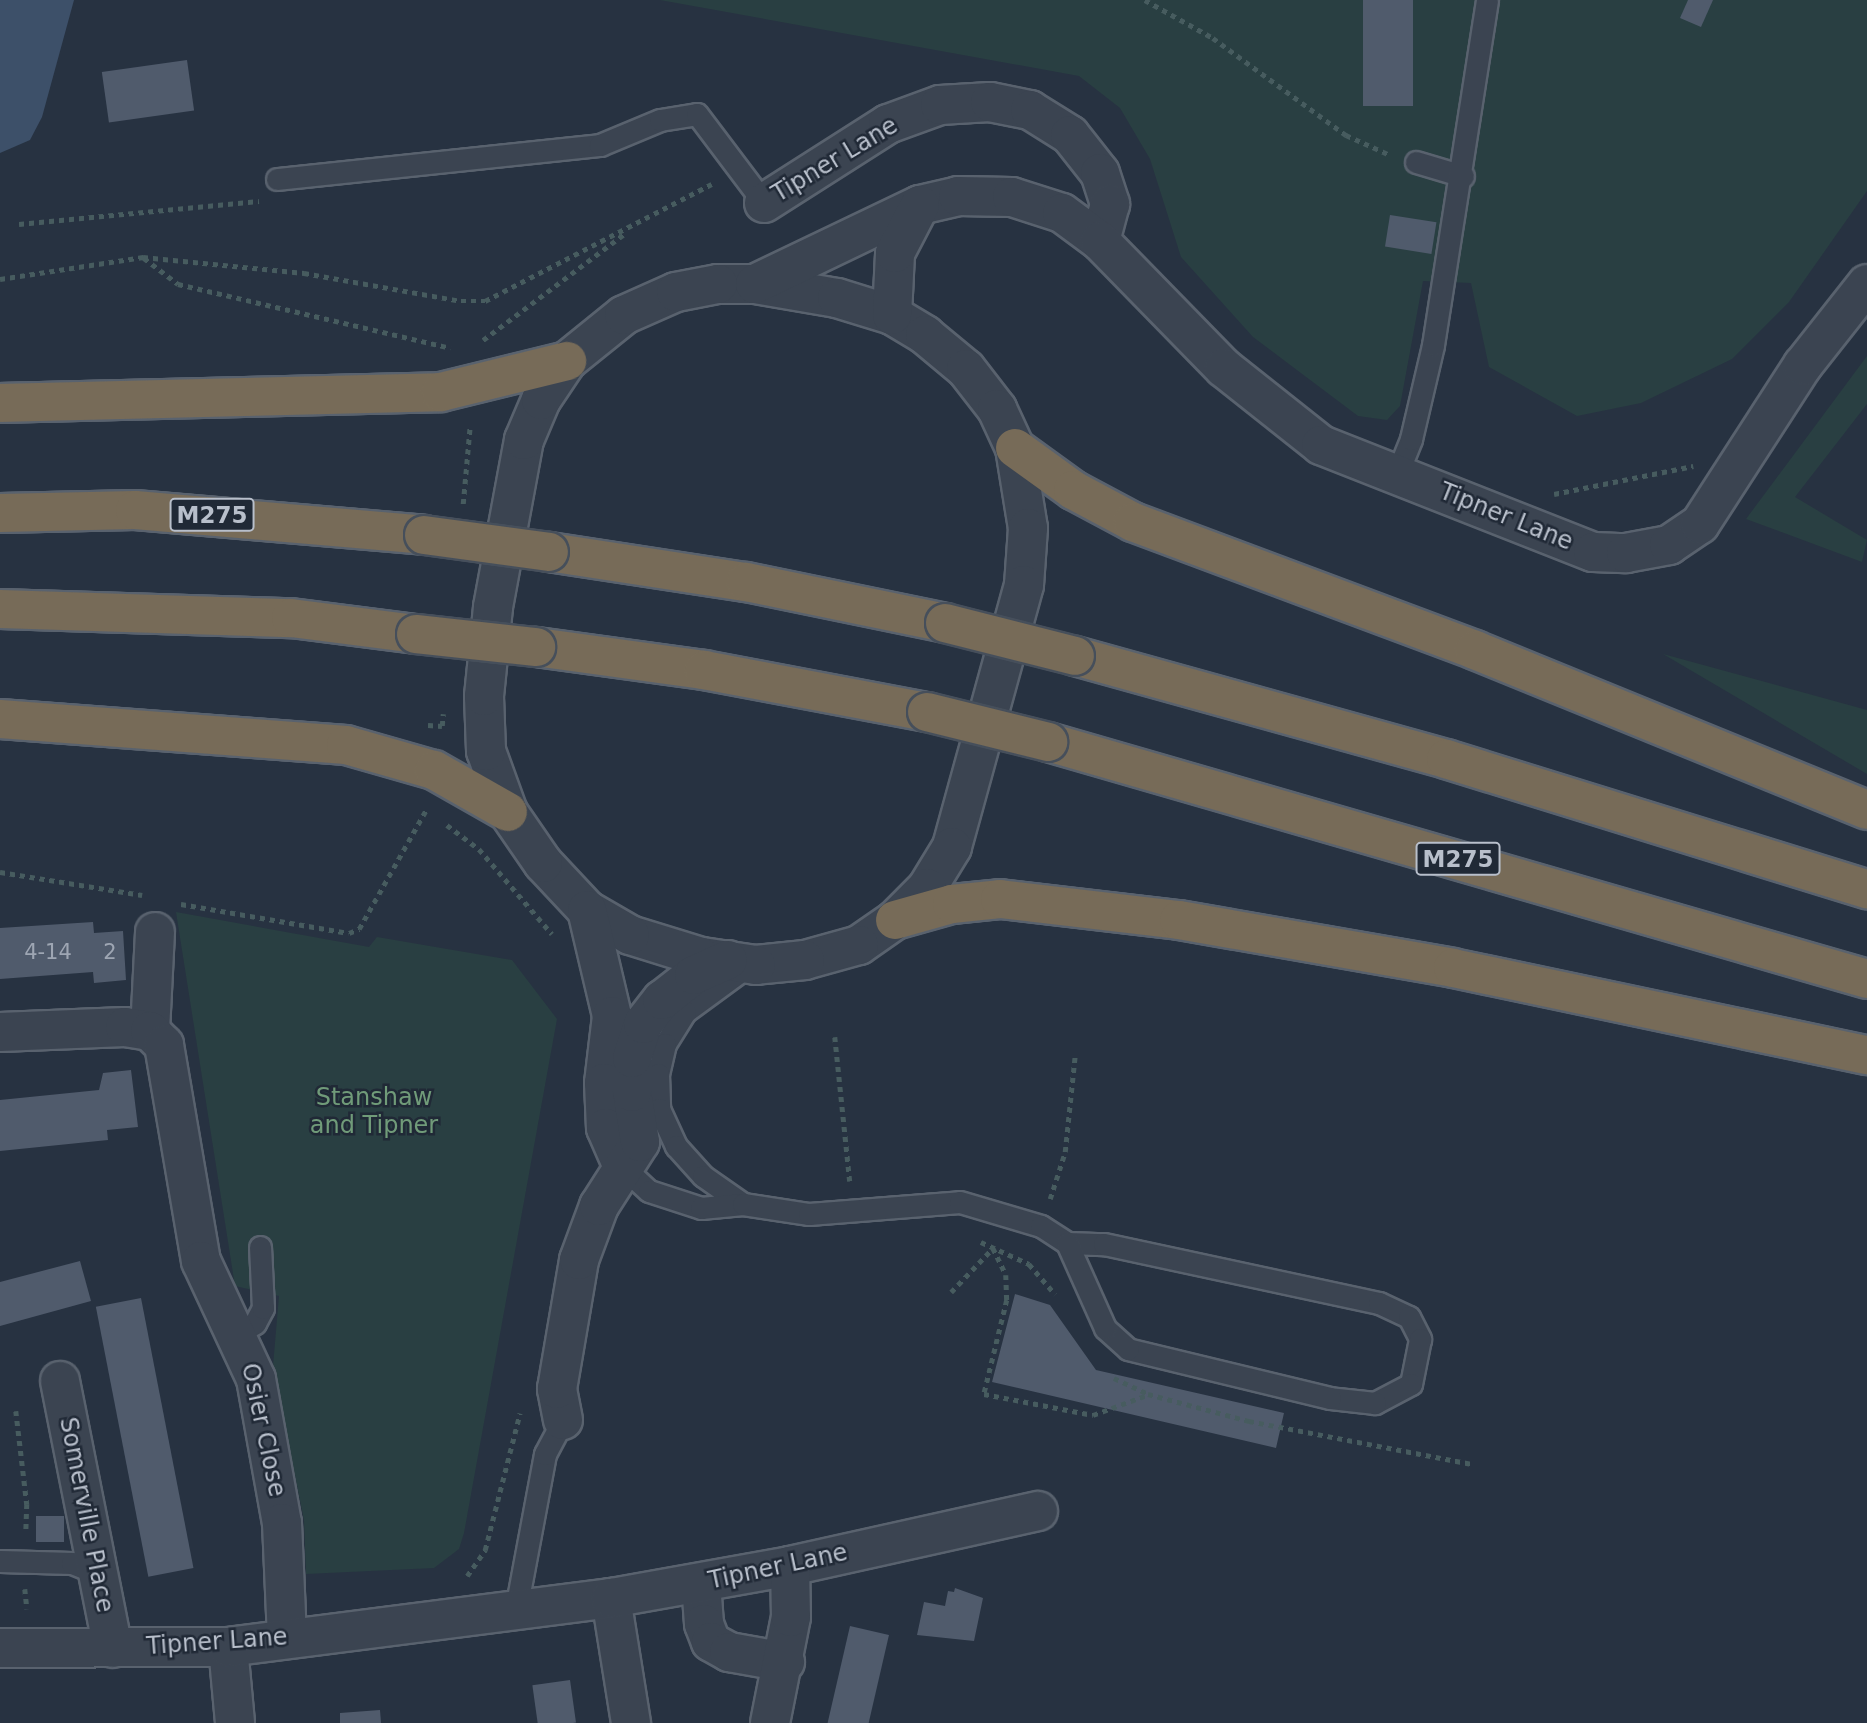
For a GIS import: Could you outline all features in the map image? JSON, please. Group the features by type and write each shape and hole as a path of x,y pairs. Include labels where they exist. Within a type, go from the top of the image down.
{"highway":[{"path":"0,403 463,390 567,361"},
{"path":"1015,448 1073,490 1133,522 1475,650 1867,810"},
{"name":"M275","path":"0,513 135,510 424,535 746,582 945,623 1075,656 1446,760 1867,889"},
{"name":"M275","path":"0,609 291,618 704,670 927,712 1048,742 1867,979"},
{"path":"0,719 346,745 434,771 508,811"},
{"path":"895,920 952,904 1000,900 1179,919 1452,968 1867,1055"}],"street":[{"name":"Tipner Lane","path":"764,203 888,124 940,105 990,102 1030,110 1070,135 1100,173 1110,204 1100,241"},
{"name":"Tipner Lane","path":"755,284 920,205 958,196 1012,197 1062,213 1100,241 1224,368 1321,445 1593,552 1626,554 1669,545 1700,524 1803,365 1867,284"},
{"path":"892,315 895,253 920,205"},
{"path":"563,1420 557,1389 579,1260 599,1206 640,1142 632,1092 632,1058 643,1024 662,1000 694,975 742,962 805,960 859,945 895,920 927,888 952,847 1024,584 1028,528 1015,448 997,409 966,369 892,315 837,299 755,284 718,284 676,292 624,314 567,361 541,400 524,440 493,607 484,696 486,751 508,811 543,863 587,910 630,935 742,962"},
{"path":"587,910 612,1016 604,1083 606,1128 623,1167"},
{"path":"0,1032 125,1027 150,1031 162,917"},
{"name":"Osier Close","path":"150,1031 164,1045 201,1261 256,1379 282,1523 287,1639"},
{"name":"Somerville Place","path":"60,1381 113,1648"},
{"name":"Tipner Lane","path":"0,1648 229,1647 611,1598 790,1566 1038,1511"},
{"path":"770,1723 785,1662 791,1617 790,1566"},
{"path":"701,1583 704,1624 711,1642 729,1652 785,1662"},
{"path":"611,1598 631,1723"},
{"path":"229,1647 234,1723"}],"lane":[{"path":"1397,474 1411,439 1433,345 1463,176 1487,0"},
{"path":"275,189 600,145 660,120 697,114 764,203"},
{"path":"1416,162 1463,176"},
{"path":"742,962 685,1012 665,1044 658,1074 659,1109 676,1146 703,1177 743,1204"},
{"path":"623,1167 649,1191 701,1208 743,1204 809,1214 960,1202 1041,1226 1067,1244 1105,1328 1128,1349 1330,1398 1375,1403 1411,1384 1420,1339 1409,1317 1379,1303 1104,1244 1067,1244"},
{"path":"237,1334 255,1323 263,1308 260,1247"},
{"path":"516,1609 545,1454 563,1420"},
{"path":"0,1561 72,1563 99,1574"}],"path":[{"path":"1145,0 1213,38 1346,135 1416,162"},
{"path":"19,224 275,189"},
{"path":"478,343 634,226"},
{"path":"0,279 143,257 178,284 455,349 470,429 463,510"},
{"path":"1542,489 1555,494 1696,465"},
{"path":"416,724 442,726 444,699"},
{"path":"414,805 426,810 479,849 555,938"},
{"path":"162,917 349,933 359,929 426,810"},
{"path":"0,872 144,895"},
{"path":"835,1037 854,1209"},
{"path":"1029,1265 1065,1152 1075,1056"},
{"path":"951,1292 993,1248 1006,1275 1007,1300 984,1394 1093,1415 1148,1394"},
{"path":"16,1411 27,1504 25,1560 28,1615"}],"green space":[{"path":"660,0 1867,0 1867,191 1789,302 1732,359 1641,403 1577,416 1489,367 1471,283 1423,281 1400,406 1387,420 1358,416 1253,337 1181,257 1150,159 1120,108 1079,76"},
{"path":"1867,356 1867,404 1795,497 1867,540 1862,562 1746,519"},
{"path":"1663,654 1867,710 1867,774"},
{"name":"Stanshaw and Tipner","path":"176,912 369,947 377,937 512,960 557,1019 464,1533 459,1549 434,1568 306,1574 304,1520 273,1366 279,1296 235,1286"}],"water":[{"path":"0,0 74,0 42,117 30,140 0,153"}],"building":[{"path":"1363,0 1413,0 1413,106 1363,106"},
{"path":"1688,0 1713,0 1701,27 1680,18"},
{"path":"187,60 194,111 109,122 102,72"},
{"path":"1390,215 1436,222 1431,254 1385,247"},
{"path":"93,922 94,933 123,931 126,980 94,983 93,972 0,979 0,928"},
{"path":"131,1070 138,1127 107,1130 108,1140 0,1151 0,1100 99,1090 103,1073"},
{"path":"80,1261 91,1301 0,1326 0,1282"},
{"path":"1015,1294 1050,1305 1096,1370 1284,1413 1276,1448 992,1382"},
{"path":"141,1298 193,1568 148,1577 96,1307"},
{"path":"36,1516 64,1516 64,1542 36,1542"},
{"path":"955,1588 983,1598 974,1641 917,1635 924,1602 945,1606 948,1591 954,1592"},
{"path":"850,1626 889,1635 869,1723 828,1723"},
{"path":"570,1680 576,1723 538,1723 532,1685"},
{"path":"380,1710 381,1723 340,1723 340,1713"}]}
